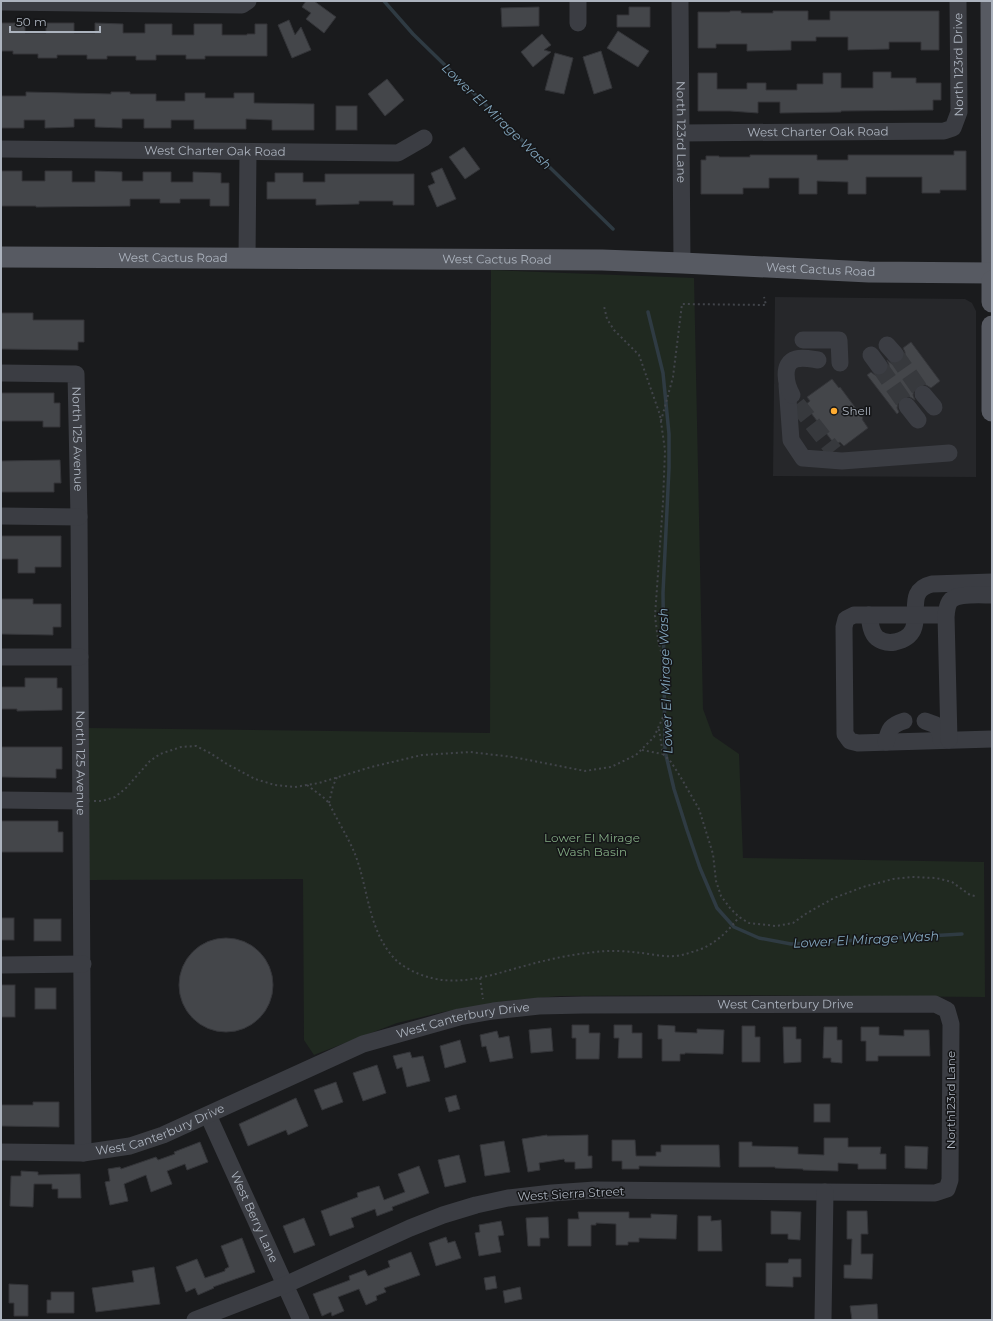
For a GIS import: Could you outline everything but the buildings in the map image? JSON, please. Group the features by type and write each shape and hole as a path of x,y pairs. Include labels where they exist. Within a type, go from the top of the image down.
{"main road":[{"path":"991,1 992,265"},
{"name":"West Cactus Road","path":"1,257 615,261 869,272 992,273"},
{"path":"992,281 992,302"},
{"path":"992,326 992,411"}],"street":[{"path":"1,2 242,5 248,1"},
{"path":"578,1 578,23"},
{"name":"North 123rd Lane","path":"680,1 682,263"},
{"name":"North 123rd Drive","path":"954,128 959,112 958,1"},
{"name":"West Charter Oak Road","path":"682,133 944,131 954,128"},
{"name":"West Charter Oak Road","path":"1,149 398,153 424,138"},
{"path":"247,259 248,152"},
{"path":"803,340 839,340 835,362 806,358 796,359 789,362 786,368 791,440 803,458 949,453"},
{"name":"North 125 Avenue","path":"1,373 76,374 79,516 83,1153"},
{"path":"787,385 797,404"},
{"path":"923,394 934,407"},
{"path":"907,406 918,420"},
{"path":"1,516 79,516"},
{"path":"869,615 876,637 882,641 893,642 906,639 911,634 915,626 916,600 918,591 926,585 992,582"},
{"path":"945,740 946,615 948,604 952,599 966,595 992,595"},
{"path":"946,615 854,615 846,619 844,627 845,734 850,742 858,743 992,739"},
{"path":"1,657 80,657"},
{"path":"886,742 889,730 896,724 904,721"},
{"path":"925,721 936,725 945,740"},
{"path":"1,800 81,801"},
{"path":"1,965 83,964"},
{"name":"West Canterbury Drive","path":"1,1152 83,1153 130,1146 163,1135 363,1044 459,1017 484,1012 539,1006 583,1005 935,1004 947,1010"},
{"name":"North123rd Lane","path":"947,1010 952,1024 950,1180 947,1190"},
{"name":"West Berry Lane","path":"208,1115 300,1320"},
{"name":"West Sierra Street","path":"195,1320 284,1286 410,1228 443,1215 476,1205 508,1198 595,1190 935,1193 947,1190"},
{"path":"823,1320 825,1192"}],"path":[{"path":"661,422 673,377 682,304 766,305 764,297"},
{"path":"81,801 102,801 115,797 126,788 150,761 160,754 181,748 196,746 255,779 275,785 295,787 319,783 371,767 422,756 470,752 513,757 585,771 611,767 636,755 642,750 654,737 668,706 670,686 658,640 655,616 665,450 660,415 639,355 614,330 607,320 604,306"},
{"path":"658,728 663,754 671,762 699,809 713,854 716,881 721,896 739,917 749,923 776,926 793,922 834,898 863,887 893,879 912,877 936,878 952,882 970,895 975,896"},
{"path":"642,750 663,754"},
{"path":"329,803 337,777"},
{"path":"306,785 329,803 355,854 375,927 381,940 399,963 413,972 432,979 462,981 480,978 565,956 597,951 620,951 658,956 674,956 693,952 709,945 723,936 739,917"},
{"path":"480,978 484,1012"}],"shaded area":[{"path":"775,297 965,299 972,303 976,311 976,477 773,476"}],"green space":[{"name":"Lower El Mirage Wash Basin","path":"491,270 694,278 703,709 713,736 739,754 743,858 984,862 985,997 743,995 560,996 505,1001 443,1012 397,1023 314,1055 304,1040 303,879 89,880 89,728 490,733"}],"waterway":[{"name":"Lower El Mirage Wash","path":"384,1 413,34 613,229"},
{"name":"Lower El Mirage Wash","path":"648,312 663,373 669,434 669,468 663,593 665,751 674,789 687,830 700,868 717,908 734,927 759,938 791,944 962,934"}],"tunnel":[{"path":"895,354 923,394"},
{"path":"879,366 907,406"},
{"path":"797,404 834,451"}],"place":[{"name":"Shell","path":"834,411"}]}
